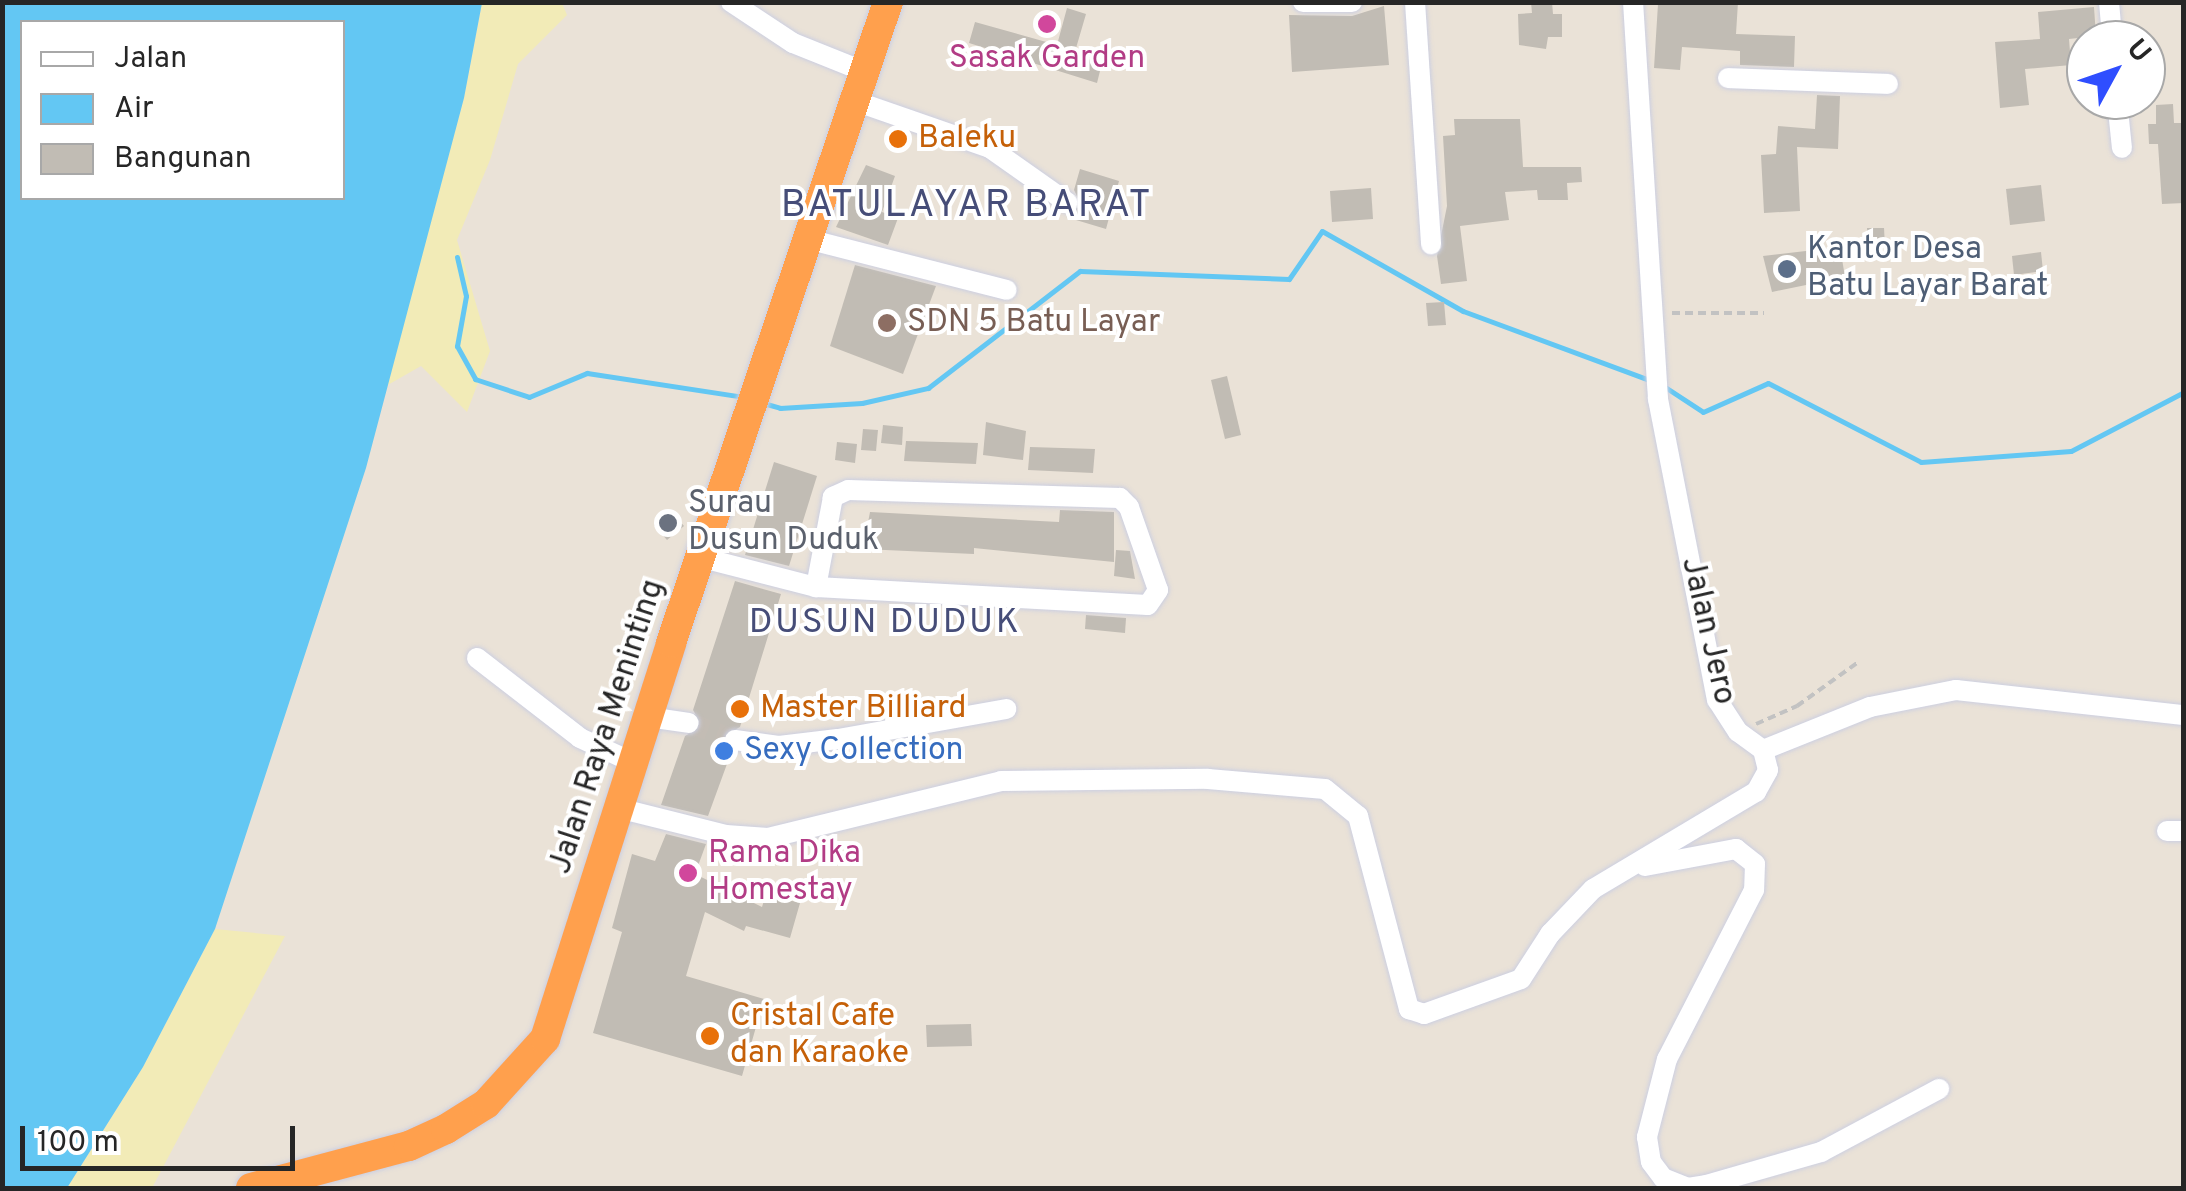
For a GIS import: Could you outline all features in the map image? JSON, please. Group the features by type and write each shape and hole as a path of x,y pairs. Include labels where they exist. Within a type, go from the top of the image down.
{"highway":[{"name":"Jalan Raya Meninting","path":"251,1188 409,1146 486,1104 519,1074 545,1039 699,557 888,2"}],"street":[{"path":"732,2 793,43 865,72"},
{"path":"1302,2 1352,2"},
{"path":"1416,2 1432,244"},
{"name":"Jalan Jero","path":"1633,2 1658,398 1717,700 1738,732 1763,750"},
{"path":"1728,78 1888,84"},
{"path":"855,101 990,148 1068,202"},
{"path":"2119,120 2122,148"},
{"path":"807,239 1007,290"},
{"path":"699,557 816,587 1148,605 1158,590 1129,507 1120,498 848,490 833,497 816,587"},
{"path":"476,658 580,738 634,763"},
{"path":"618,808 726,836 768,838 1001,780 1208,778 1325,789 1358,816 1399,986 1409,1009 1424,1014 1521,980 1550,934 1593,889 1756,792 1768,770 1763,750 1870,707 1956,690 2184,715"},
{"path":"736,740 798,744 1006,709"},
{"path":"648,717 689,723"},
{"path":"1626,870 1736,850 1755,864 1754,890 1666,1059 1647,1137 1651,1162 1663,1178 1688,1188 1820,1152 1939,1089"}],"path":[{"path":"1652,314 1764,313"},
{"path":"1738,732 1797,706 1857,663"}],"sand":[{"path":"482,3 562,3 567,15 518,64 490,160 457,240 490,351 467,412 421,366 386,386 464,98"},
{"path":"215,929 285,936 152,1188 67,1188 143,1067"}],"water":[{"path":"2,3 482,3 464,98 366,468 215,929 143,1067 67,1188 3,1188"}],"building":[{"path":"1531,2 1552,2 1553,14 1562,14 1562,37 1548,37 1546,49 1519,45 1518,14 1532,13"},
{"path":"1738,2 1736,34 1795,36 1794,67 1740,65 1740,51 1682,47 1680,70 1654,68 1658,4"},
{"path":"1384,6 1389,65 1292,72 1289,15 1352,16"},
{"path":"2094,7 2095,20 2066,20 2066,65 2025,69 2029,105 2000,108 1995,42 2040,39 2038,12"},
{"path":"1067,8 1086,14 1074,55 1102,63 1097,83 969,43 975,22 1057,45"},
{"path":"1817,95 1840,96 1838,149 1797,147 1800,211 1764,213 1761,155 1776,154 1778,126 1815,129"},
{"path":"2166,104 2173,104 2174,123 2184,123 2184,203 2162,204 2158,144 2149,144 2148,124 2166,120"},
{"path":"1454,119 1520,119 1523,167 1581,167 1582,182 1567,183 1568,200 1538,200 1537,190 1505,192 1509,220 1460,226 1467,281 1441,284 1437,256 1447,206 1443,136 1455,135"},
{"path":"866,165 895,176 882,212 898,218 888,245 836,227"},
{"path":"1080,169 1119,181 1106,229 1066,217 1081,205 1074,190"},
{"path":"2041,185 2045,221 2010,225 2006,189"},
{"path":"1371,188 1373,219 1332,222 1330,191"},
{"path":"1867,228 1884,228 1885,247 1868,247"},
{"path":"1840,247 1845,277 1772,292 1763,256"},
{"path":"2041,252 2043,271 2014,275 2012,256"},
{"path":"855,265 936,286 903,374 830,346"},
{"path":"1444,302 1446,325 1428,326 1426,303"},
{"path":"1227,376 1241,435 1225,439 1211,380"},
{"path":"986,422 1026,431 1023,460 983,455"},
{"path":"883,425 903,427 902,445 881,443"},
{"path":"863,429 878,430 876,451 861,450"},
{"path":"906,441 978,443 976,464 904,461"},
{"path":"837,442 857,444 855,463 835,460"},
{"path":"1030,447 1095,449 1093,473 1028,470"},
{"path":"774,462 817,476 789,566 745,555"},
{"path":"1060,510 1114,512 1114,562 974,548 974,554 863,549 870,512 1059,522"},
{"path":"671,511 684,526 667,540 654,525"},
{"path":"1116,550 1130,551 1135,579 1114,576"},
{"path":"735,581 781,594 740,727 722,737 731,753 708,816 661,805 685,736 702,726 693,710"},
{"path":"1086,615 1126,618 1125,633 1085,629"},
{"path":"666,834 706,844 695,874 762,907 766,894 800,903 790,938 746,926 744,931 705,912 686,976 764,999 742,1076 593,1033 622,932 612,928 632,854 655,861"},
{"path":"971,1024 972,1046 927,1047 926,1025"}],"waterway":[{"path":"763,403 780,408 862,403 928,388 1080,271 1289,279 1322,231 1463,311 1650,380"},
{"path":"457,257 466,296 457,346 475,379 529,397 587,373 743,397"},
{"path":"1665,387 1703,412 1768,383 1921,462 2071,451 2184,392"}],"tunnel":[{"path":"689,723 735,740"}],"place":[{"name":"Sasak Garden","path":"1047,24"},
{"name":"Baleku","path":"898,139"},
{"name":"Kantor Desa Batu Layar Barat","path":"1787,269"},
{"name":"SDN 5 Batu Layar","path":"887,323"},
{"name":"Surau Dusun Duduk","path":"668,523"},
{"name":"Master Billiard","path":"740,709"},
{"name":"Sexy Collection","path":"724,751"},
{"name":"Rama Dika Homestay","path":"688,873"},
{"name":"Cristal Cafe dan Karaoke","path":"710,1036"}],"district":[{"name":"BATULAYAR BARAT","path":"967,207"},
{"name":"DUSUN DUDUK","path":"885,623"}]}
